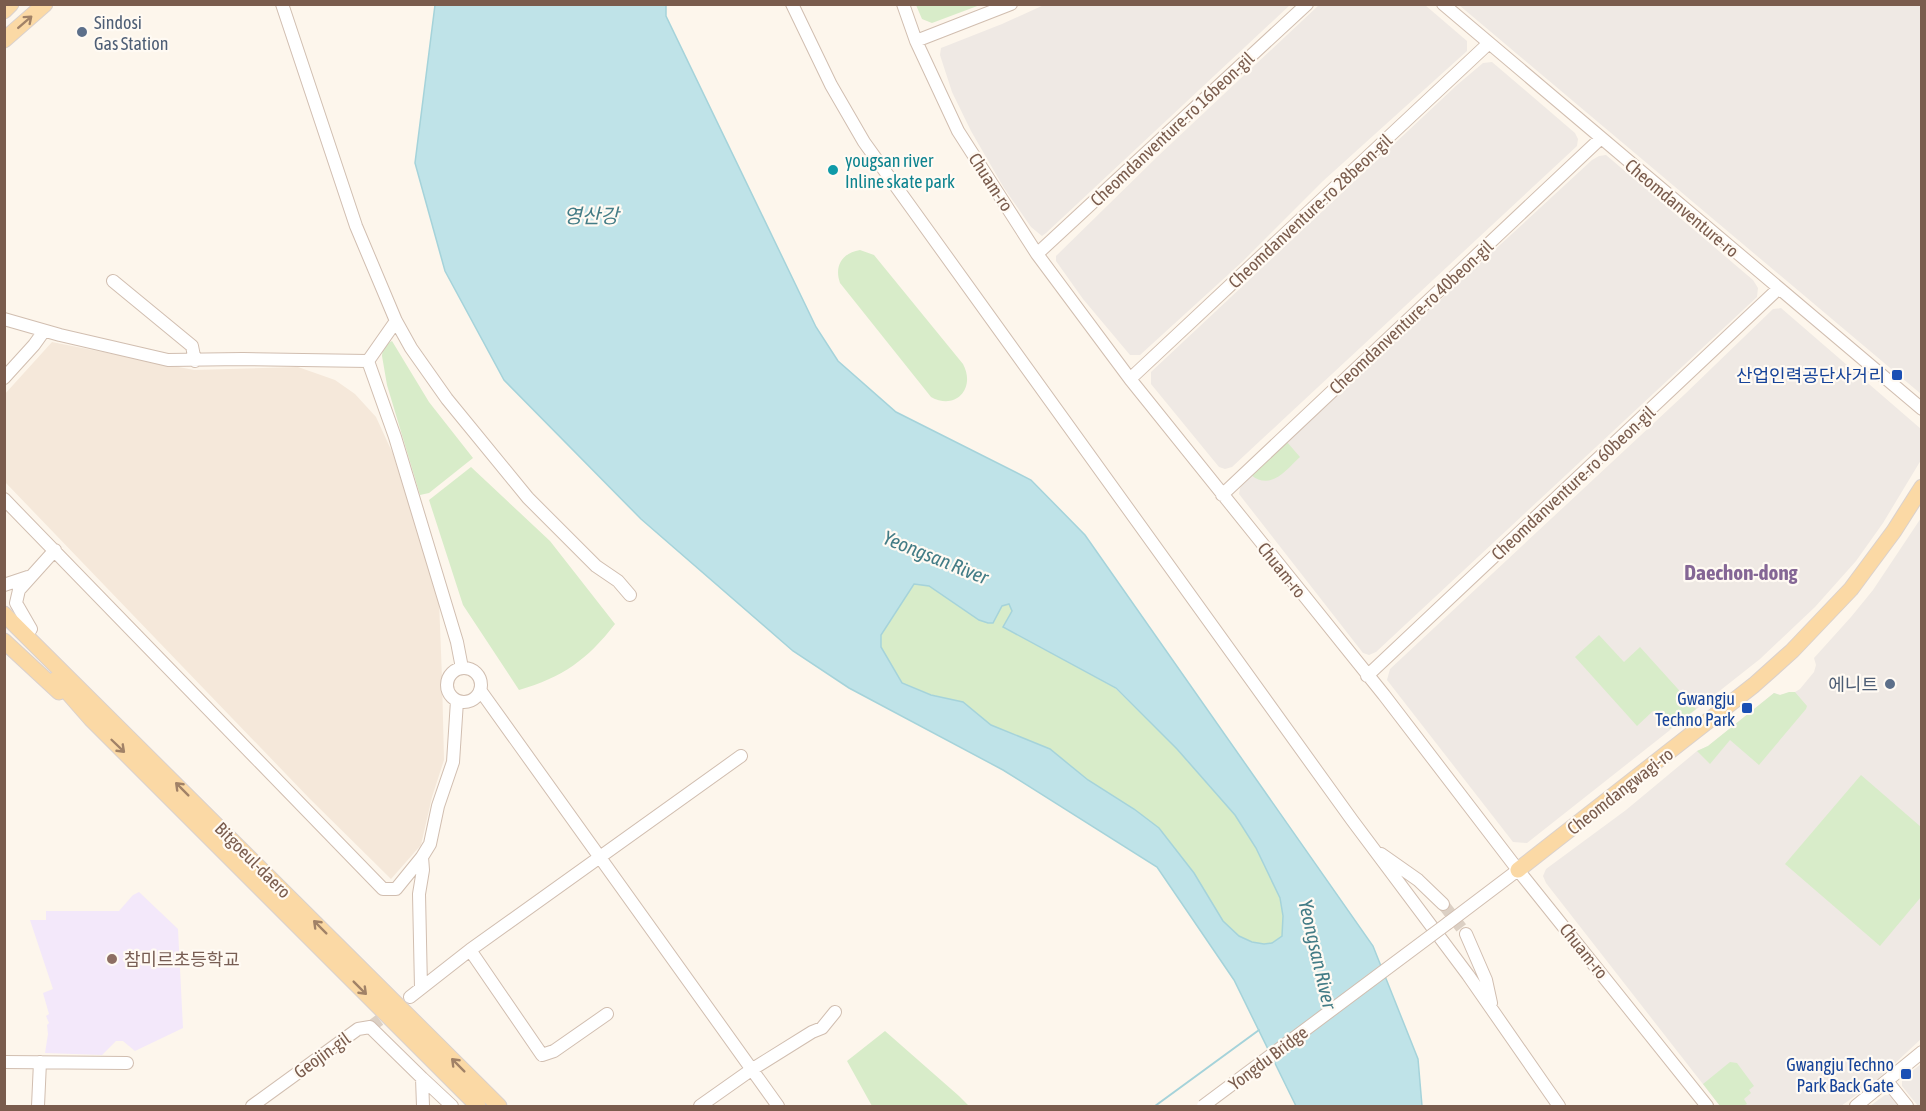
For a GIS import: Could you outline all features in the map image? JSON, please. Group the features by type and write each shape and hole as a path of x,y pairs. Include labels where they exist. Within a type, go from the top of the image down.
{"main road":[{"path":"4,11 12,4"},
{"path":"4,40 45,4"},
{"name":"Cheomdangwagi-ro","path":"1518,870 1747,691 1791,652 1851,589 1894,531 1922,487"},
{"path":"4,602 77,677 97,714"},
{"name":"Bitgoeul-daero","path":"4,614 97,714 474,1098 499,1107"},
{"name":"Bitgoeul-daero","path":"4,629 66,690 97,714"},
{"path":"4,640 61,695 97,714"},
{"path":"474,1098 508,1107"}],"street":[{"path":"282,4 356,226 396,321 411,348 447,399 521,490 561,533 596,566 618,581 630,595"},
{"path":"792,4 831,85 864,142 1492,1010 1559,1107"},
{"name":"Chuam-ro","path":"903,4 916,41 958,131 1037,254 1130,379 1707,1107"},
{"path":"916,41 1011,4"},
{"name":"Cheomdanventure-ro 16beon-gil","path":"1037,254 1307,4"},
{"name":"Cheomdanventure-ro","path":"1443,4 1922,410"},
{"name":"Cheomdanventure-ro 28beon-gil","path":"1130,379 1489,43"},
{"name":"Cheomdanventure-ro 40beon-gil","path":"1222,495 1600,139"},
{"path":"114,281 192,346 195,361"},
{"name":"Cheomdanventure-ro 60beon-gil","path":"1367,676 1778,289"},
{"path":"4,319 44,331 168,360 368,361"},
{"path":"368,361 396,321"},
{"path":"4,378 44,331"},
{"path":"368,361 395,437 457,642 462,668"},
{"path":"4,499 383,889 396,889 430,844 438,806 453,762 457,702"},
{"path":"31,629 16,603 19,590 29,576 55,550"},
{"path":"4,585 29,576"},
{"path":"462,668 473,670 480,679 478,695 468,702 457,702 448,694 446,682 452,672 462,668"},
{"path":"480,690 778,1107"},
{"path":"410,997 470,950 741,756"},
{"path":"1364,836 1381,854 1418,880 1443,904"},
{"path":"421,988 419,894 423,870 422,857"},
{"name":"Cheomdangwagi-ro","path":"1448,922 1518,870"},
{"name":"Yongdu Bridge","path":"1203,1107 1448,922"},
{"path":"1466,934 1486,980 1492,1010"},
{"path":"470,950 542,1055 554,1051 606,1014"},
{"path":"700,1107 752,1070 822,1028 835,1012"},
{"name":"Geojin-gil","path":"252,1107 358,1029 370,1027 422,1078"},
{"path":"1856,1107 1922,1052"},
{"path":"4,1062 127,1063"},
{"path":"38,1107 40,1062"},
{"path":"422,1078 423,1107"},
{"path":"422,1078 452,1107"},
{"path":"1887,1081 1907,1107"}],"shaded area":[{"path":"1046,4 1290,5 1042,236 1031,227 1004,188 971,131 952,92 940,55 941,48"},
{"path":"1319,5 1425,5 1467,41 1467,51 1323,181 1242,262 1140,355 1130,355 1083,299 1056,261 1056,256 1159,155"},
{"path":"1459,5 1921,5 1921,394"},
{"path":"1492,62 1575,133 1578,139 1577,146 1232,467 1225,469 1219,467 1151,384 1151,372 1457,85 1483,63"},
{"path":"1606,155 1753,280 1758,288 1757,297 1376,652 1369,655 1363,653 1239,494 1240,488 1244,481 1592,160"},
{"path":"1781,308 1921,429 1921,460 1883,523 1856,561 1815,607 1760,659 1527,843 1513,842 1387,680 1390,669 1773,309"},
{"path":"52,342 194,370 298,367 335,380 355,394 376,417 393,454 439,600 442,678 444,760 432,797 421,845 391,879 310,799 5,482 4,395"},
{"path":"1921,518 1922,1038 1876,1081 1841,1106 1720,1106 1546,883 1543,876 1546,869 1626,810 1697,751 1708,746 1774,693 1780,695 1800,689 1814,672 1816,665 1814,658 1873,590"},
{"name":"참미르초등학교","path":"139,892 178,929 183,1028 135,1051 123,1041 116,1041 102,1055 45,1053 49,1023 46,1016 49,1014 43,993 53,989 30,920 46,920 46,911 119,911 133,895"},
{"path":"1921,1064 1921,1106 1918,1106 1902,1086 1902,1079"},
{"path":"1885,1095 1890,1095 1899,1106 1870,1106"}],"green space":[{"path":"916,5 980,5 932,23 922,19"},
{"path":"860,250 874,255 963,364 967,381 965,389 956,399 940,401 931,397 840,283 838,271 841,261 848,254"},
{"path":"392,341 429,402 473,458 429,493 420,495 387,385 382,356 383,346"},
{"path":"1287,442 1300,457 1289,468 1272,480 1265,481 1251,475"},
{"path":"471,467 550,541 615,624 594,648 573,666 549,679 519,690 463,605 429,500"},
{"path":"914,584 929,586 979,620 988,623 993,622 1002,606 1009,604 1012,611 1003,627 1115,688 1177,749 1235,815 1256,848 1280,898 1283,916 1282,936 1272,943 1264,944 1239,936 1223,921 1194,873 1159,828 1088,780 1050,749 991,725 963,702 932,695 902,683 881,647 881,635"},
{"path":"1599,635 1624,662 1640,647 1696,709 1670,729 1653,711 1637,726 1575,657"},
{"path":"1795,692 1807,706 1806,709 1759,765 1730,740 1710,764 1697,751 1708,746 1774,693 1780,695"},
{"path":"1861,775 1921,827 1921,897 1880,946 1785,864"},
{"path":"885,1031 969,1106 872,1106 847,1061"},
{"path":"1730,1062 1737,1063 1754,1086 1749,1090 1751,1093 1744,1099 1747,1104 1743,1106 1720,1106 1703,1084"}],"water":[{"name":"영산강","path":"435,5 666,5 666,16 816,327 838,361 896,412 1031,480 1085,535 1373,946 1418,1059 1422,1106 1296,1106 1234,980 1157,867 1003,770 849,688 793,651 641,519 504,380 445,271 415,163","holes":["914,584 929,586 979,620 988,623 993,623 1002,606 1009,604 1012,611 1003,627 1116,688 1177,749 1235,815 1256,848 1280,898 1283,916 1282,936 1272,943 1264,944 1239,936 1223,921 1194,873 1159,828 1088,780 1050,749 991,725 963,702 931,695 902,683 881,647 881,635"]}],"waterway":[{"path":"1155,1106 1259,1030"}],"tunnel":[{"path":"1443,904 1466,934"},
{"path":"370,1027 393,1010"}],"place":[{"name":"Sindosi Gas Station","path":"82,32"},
{"name":"yougsan river Inline skate park","path":"833,170"},
{"name":"산업인력공단사거리","path":"1897,375"},
{"name":"에니트","path":"1890,684"},
{"name":"Gwangju Techno Park","path":"1747,708"},
{"name":"참미르초등학교","path":"112,959"},
{"name":"Gwangju Techno Park Back Gate","path":"1906,1074"}],"district":[{"name":"Daechon-dong","path":"1741,572"}],"water label":[{"name":"Yeongsan River","path":"936,557"},
{"name":"Yeongsan River","path":"1318,954"}]}
